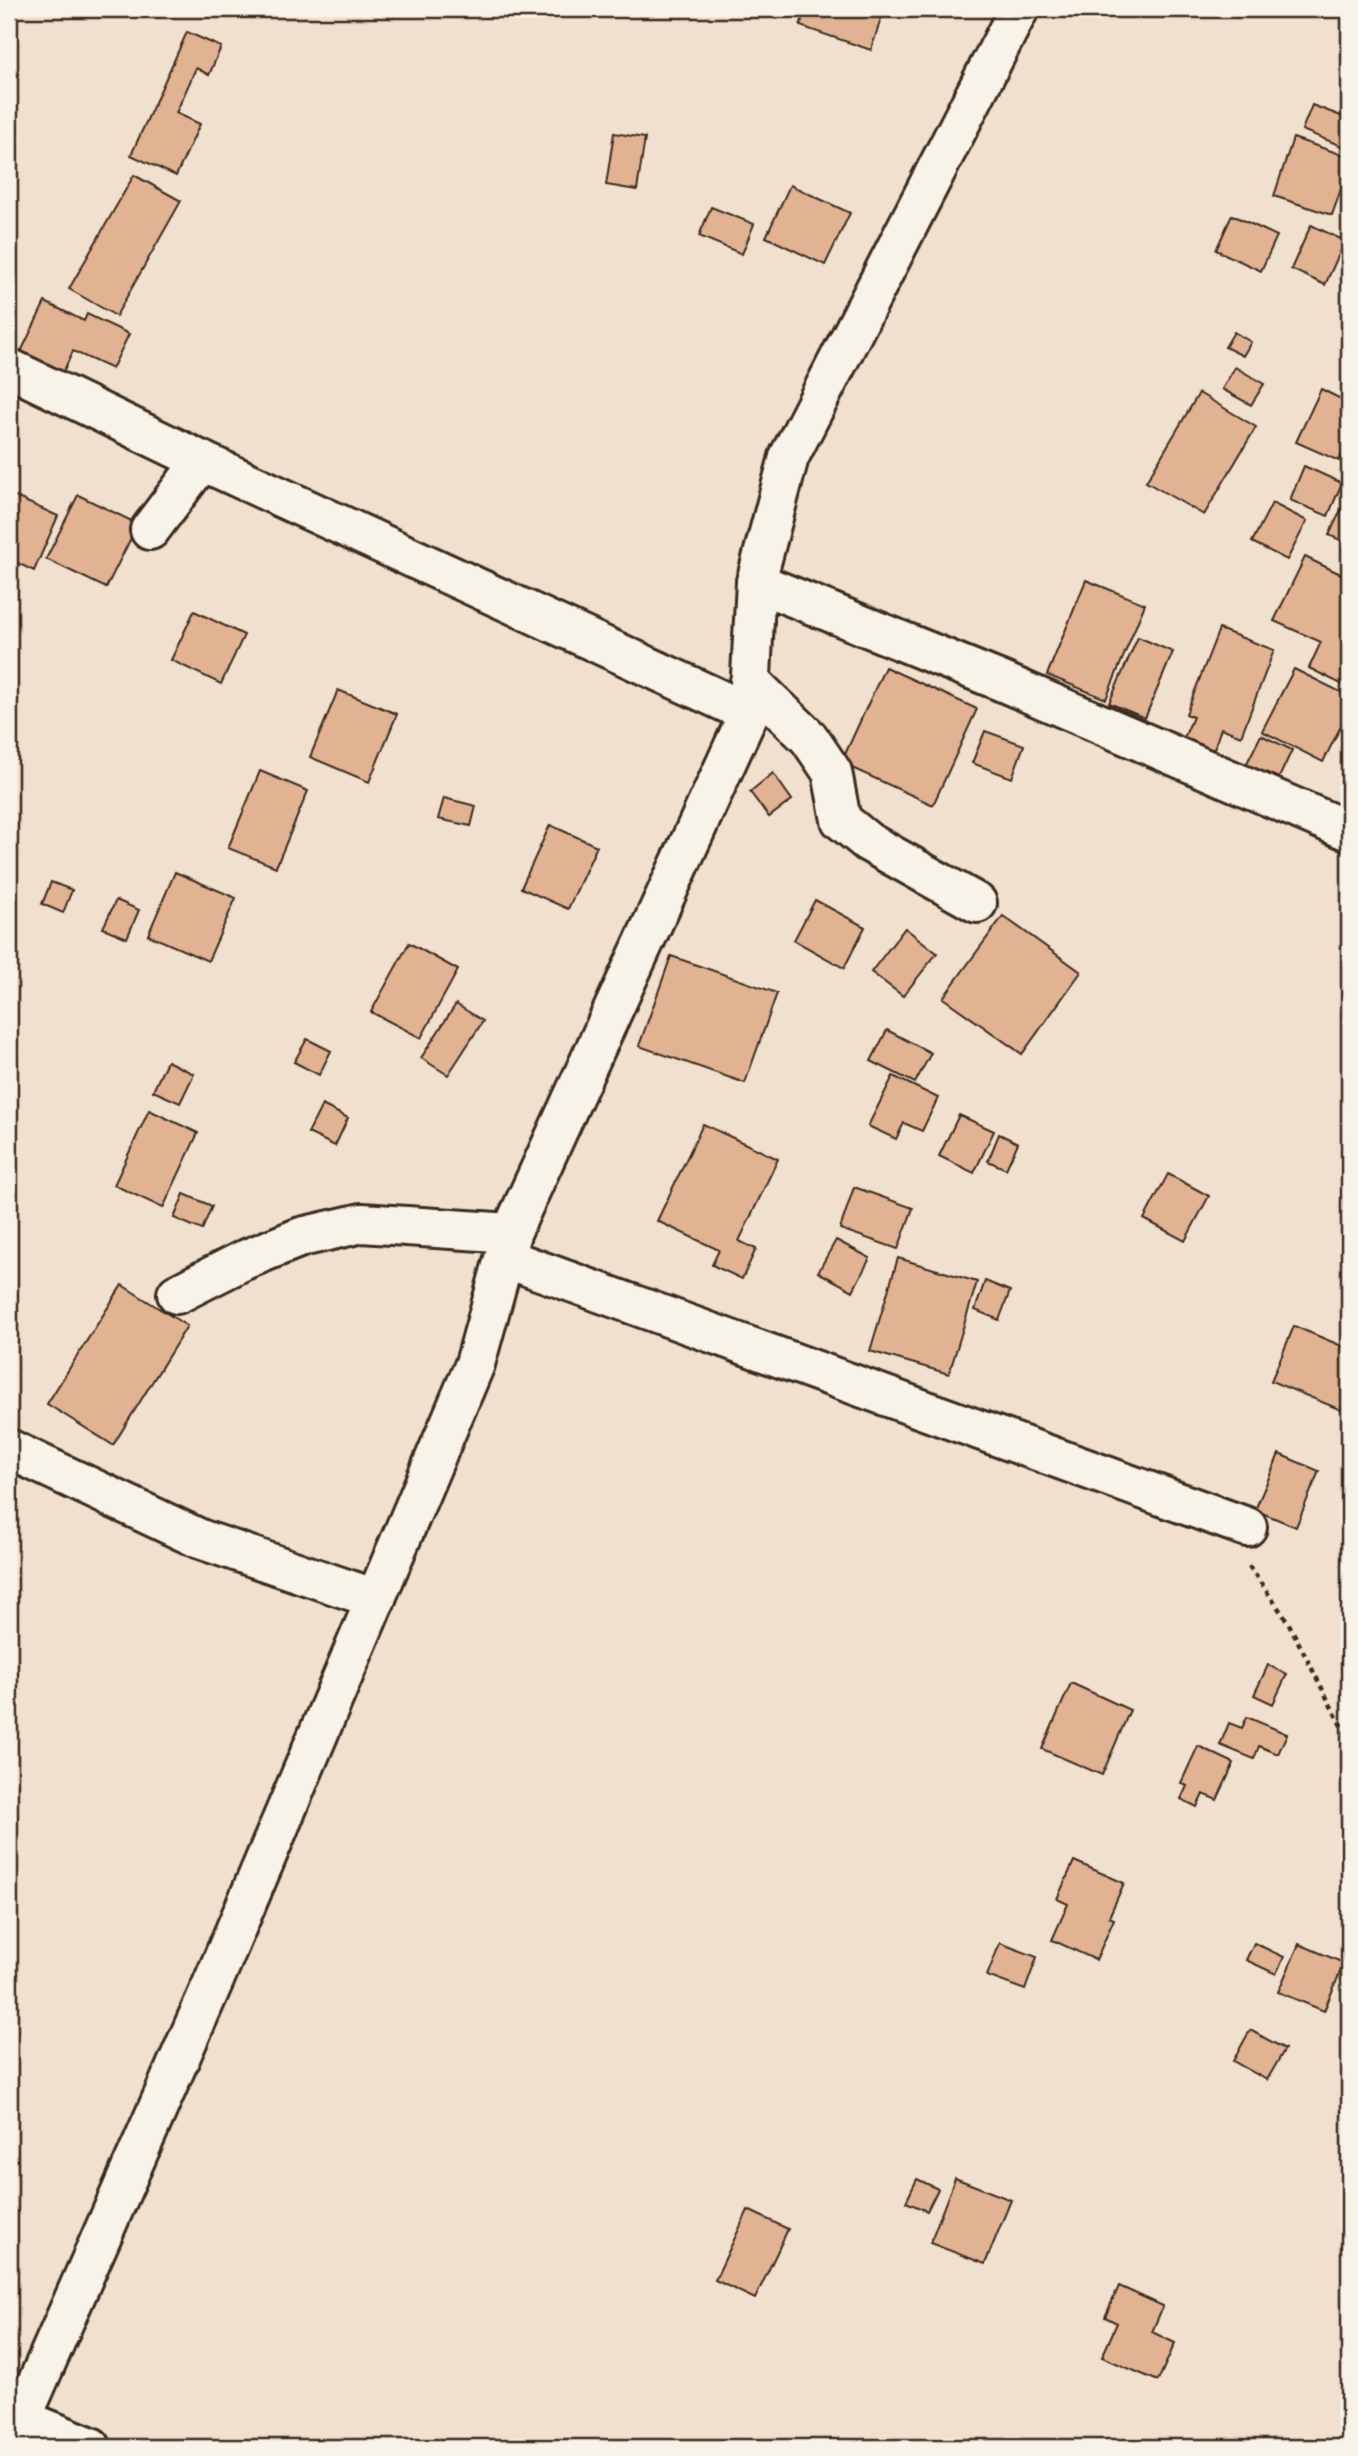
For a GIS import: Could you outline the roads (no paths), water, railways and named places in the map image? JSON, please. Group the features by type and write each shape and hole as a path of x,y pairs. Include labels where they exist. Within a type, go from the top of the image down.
{"street":[{"path":"91,2447 16,2433 215,1978 475,1364 508,1246 749,697 756,582 789,457 1019,9"},
{"path":"9,368 202,461 749,697 809,738 832,772 841,820 868,842 977,903"},
{"path":"150,530 202,461"},
{"path":"756,582 1003,682 1349,831"},
{"path":"177,1294 244,1260 301,1237 362,1223 508,1246 1232,1521"},
{"path":"9,1449 200,1539 376,1598"}]}
